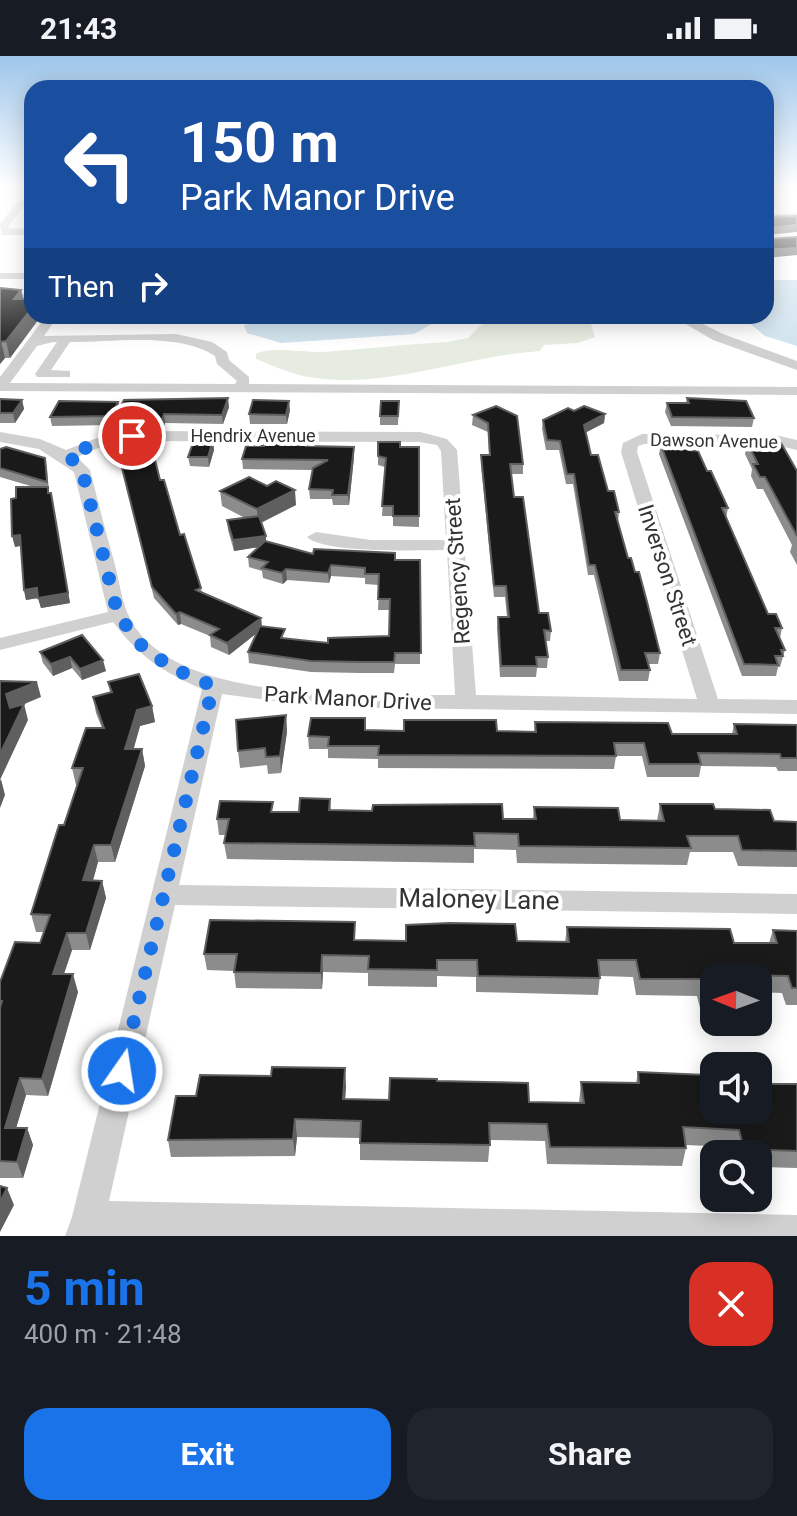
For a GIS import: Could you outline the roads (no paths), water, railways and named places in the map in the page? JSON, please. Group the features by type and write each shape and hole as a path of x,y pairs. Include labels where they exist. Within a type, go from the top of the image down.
{"street":[{"path":"0,276 24,276"},
{"path":"0,298 24,298"},
{"path":"0,387 46,324"},
{"path":"693,324 718,337 797,366"},
{"path":"35,337 194,340 217,352 239,382"},
{"path":"59,338 42,374 239,382 797,391"},
{"path":"0,387 239,382"},
{"name":"Hendrix Avenue","path":"68,455 110,438 132,436 420,437 442,442"},
{"path":"0,437 46,446 68,455"},
{"name":"Dawson Avenue","path":"631,443 642,439 760,440 797,445"},
{"name":"Regency Street","path":"442,442 449,450 466,702"},
{"name":"Inverson Street","path":"631,443 629,452 710,706"},
{"name":"Park Manor Drive","path":"68,455 82,470 118,615 152,654 172,668 213,686 322,700 797,707"},
{"path":"316,537 371,545 455,545"},
{"path":"0,644 118,615"},
{"path":"213,686 86,1226 797,1232"},
{"name":"Maloney Lane","path":"162,895 797,904"}],"water":[{"path":"774,280 797,280 797,346 765,336 751,324 774,324"},
{"path":"432,324 414,334 281,343 247,333 244,325"}]}
